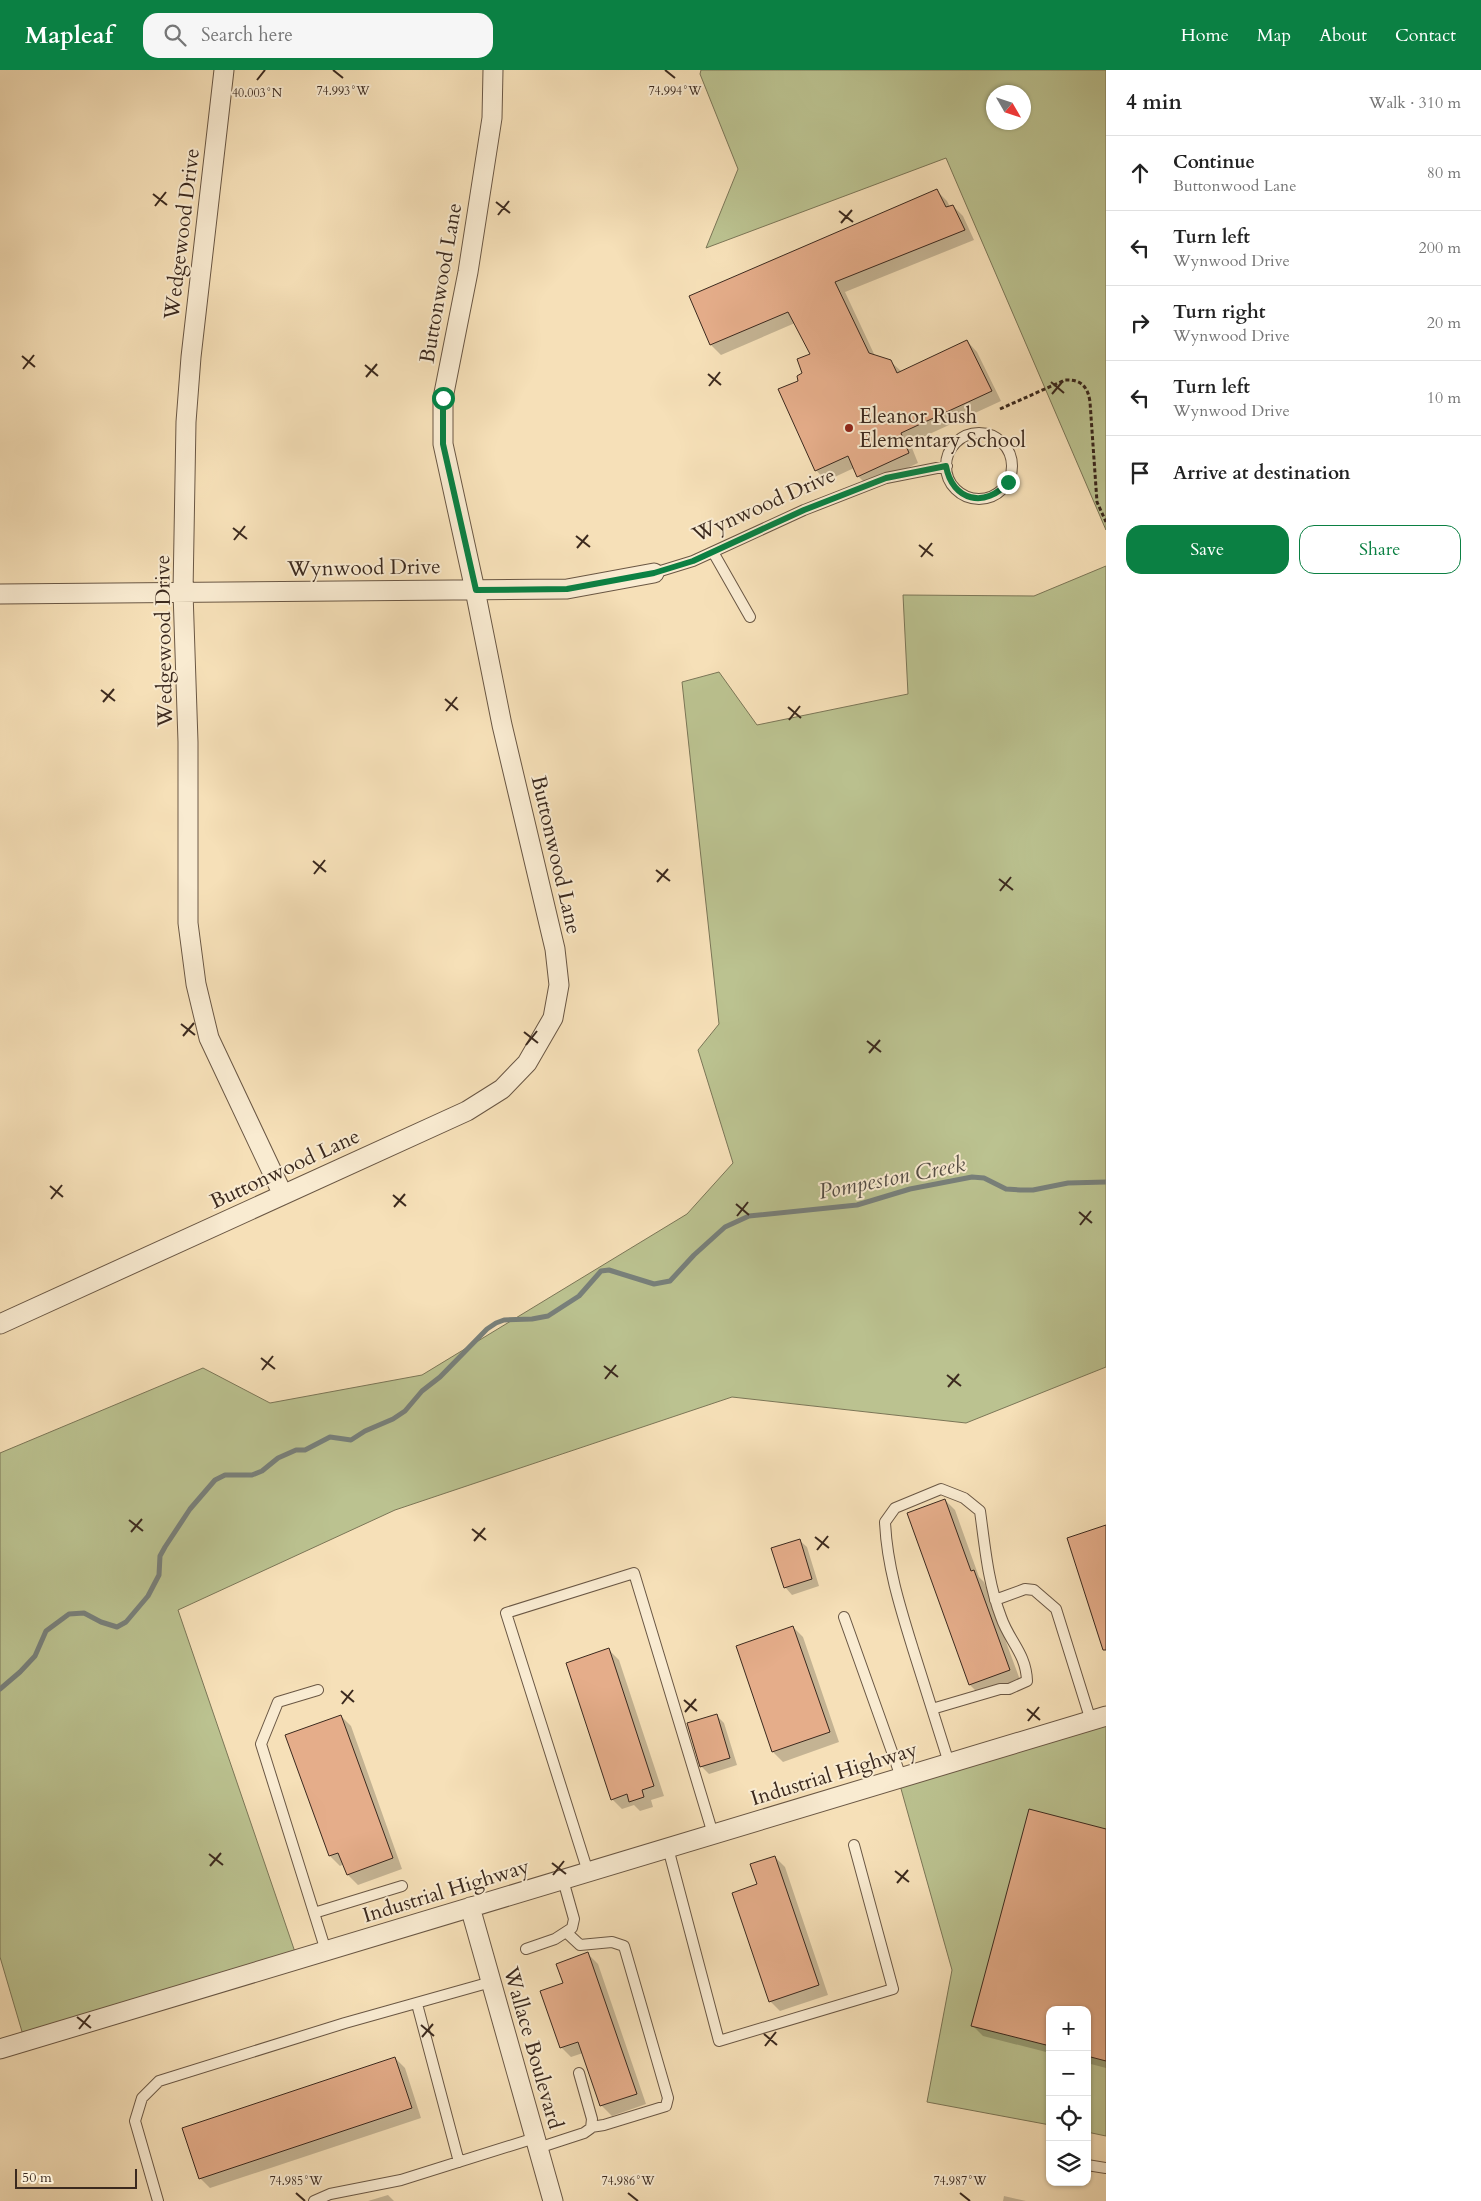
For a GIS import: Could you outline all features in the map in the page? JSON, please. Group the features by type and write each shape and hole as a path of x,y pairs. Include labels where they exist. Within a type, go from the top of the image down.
{"street":[{"name":"Wedgewood Drive","path":"224,70 188,394 183,592 188,742 188,923 196,984 209,1038 283,1195"},
{"name":"Buttonwood Lane","path":"0,1324 467,1110 502,1089 527,1063 553,1018 559,985 555,950 502,724 476,590 443,444 443,398 468,272 492,118 493,70"},
{"name":"Wynwood Drive","path":"0,594 567,589 654,573"},
{"name":"Industrial Highway","path":"0,2049 1099,1718"},
{"name":"Wallace Boulevard","path":"470,1907 553,2201"}],"lane":[{"path":"971,434 987,434 1002,441 1012,460 1012,471 1008,482 992,496 982,499 971,498 953,486 946,466 953,446 961,438 971,434"},
{"name":"Wynwood Drive","path":"654,573 693,561 804,510 886,478 946,466"},
{"path":"713,552 750,617"},
{"path":"932,1709 1000,1689 1008,1689 1027,1681 1022,1654 1001,1619 988,1575 980,1511 964,1498 941,1489 896,1508 884,1522 886,1546 896,1593 932,1709 949,1763"},
{"path":"588,1872 506,1613 634,1573 713,1834"},
{"path":"995,1600 1025,1590 1034,1590 1056,1609 1099,1718"},
{"path":"844,1617 901,1778"},
{"path":"318,1690 278,1702 261,1744 326,1951"},
{"path":"668,1848 719,2041 893,1989 854,1845"},
{"path":"526,1949 555,1940 572,1928 574,1919 563,1880"},
{"path":"314,1914 402,1886"},
{"path":"314,2201 330,2194 401,2180 459,2162 584,2133 591,2127 604,2125 666,2106 668,2098 624,1946 612,1942 580,1945 566,1932"},
{"path":"158,2201 135,2122 142,2098 159,2081 345,2023 491,1982"},
{"path":"417,2004 459,2162"},
{"path":"579,2073 592,2119 591,2127"},
{"path":"1091,2166 1106,2168"}],"path":[{"path":"1000,409 1065,380 1077,381 1086,388 1090,402 1097,502 1106,522"}],"green space":[{"path":"701,70 1106,70 1106,530 946,158 706,248 738,169 700,74"},
{"path":"1106,566 1106,1367 966,1423 732,1397 395,1510 178,1610 296,1955 23,2035 0,1957 0,1453 203,1368 270,1403 422,1375 687,1214 733,1163 698,1050 719,1024 682,682 719,672 757,725 908,694 903,595 1034,596"},
{"path":"1106,1707 1106,2136 1091,2133 1091,2006 1046,2006 1046,2124 927,2102 952,1970 896,1771"}],"building":[{"path":"937,189 946,207 953,205 965,230 835,282 869,353 891,360 897,373 967,340 992,391 901,433 909,453 857,477 848,456 815,471 778,389 798,381 797,376 802,373 797,359 810,354 788,312 710,345 689,296"},
{"path":"945,1499 971,1571 974,1570 1010,1670 969,1685 907,1513"},
{"path":"1106,1525 1106,1650 1103,1650 1067,1538"},
{"path":"800,1539 812,1579 784,1588 771,1548"},
{"path":"793,1626 830,1732 772,1752 736,1646"},
{"path":"609,1648 654,1786 642,1790 644,1797 629,1802 627,1794 611,1800 566,1663"},
{"path":"717,1714 730,1758 700,1767 687,1723"},
{"path":"341,1715 393,1858 347,1875 338,1853 329,1856 285,1735"},
{"path":"1029,1809 1106,1829 1106,2061 1091,2057 1091,2006 1046,2006 1046,2045 971,2026"},
{"path":"775,1856 819,1985 769,2002 732,1893 757,1884 750,1864"},
{"path":"588,1952 637,2094 600,2106 578,2042 560,2048 540,1991 563,1983 556,1964"},
{"path":"395,2057 412,2108 199,2179 182,2128"}],"waterway":[{"name":"Pompeston Creek","path":"0,1689 35,1656 46,1631 69,1614 84,1613 101,1622 117,1627 126,1622 148,1596 159,1575 160,1556 165,1547 190,1509 215,1480 225,1475 252,1475 262,1471 278,1458 296,1450 305,1450 330,1437 351,1440 365,1431 393,1419 405,1411 422,1391 440,1377 487,1329 504,1320 532,1319 548,1316 579,1296 601,1271 609,1270 654,1284 670,1281 694,1255 725,1227 749,1216 857,1205 910,1189 972,1177 984,1178 1006,1189 1020,1190 1033,1190 1068,1183 1106,1182"}],"place":[{"name":"Eleanor Rush Elementary School","path":"849,428"}],"route":[{"path":"443,398 443,444 476,590 567,589 654,573 693,561 804,510 886,478 946,466 953,486 971,498 982,499 992,496 1008,482"}]}
